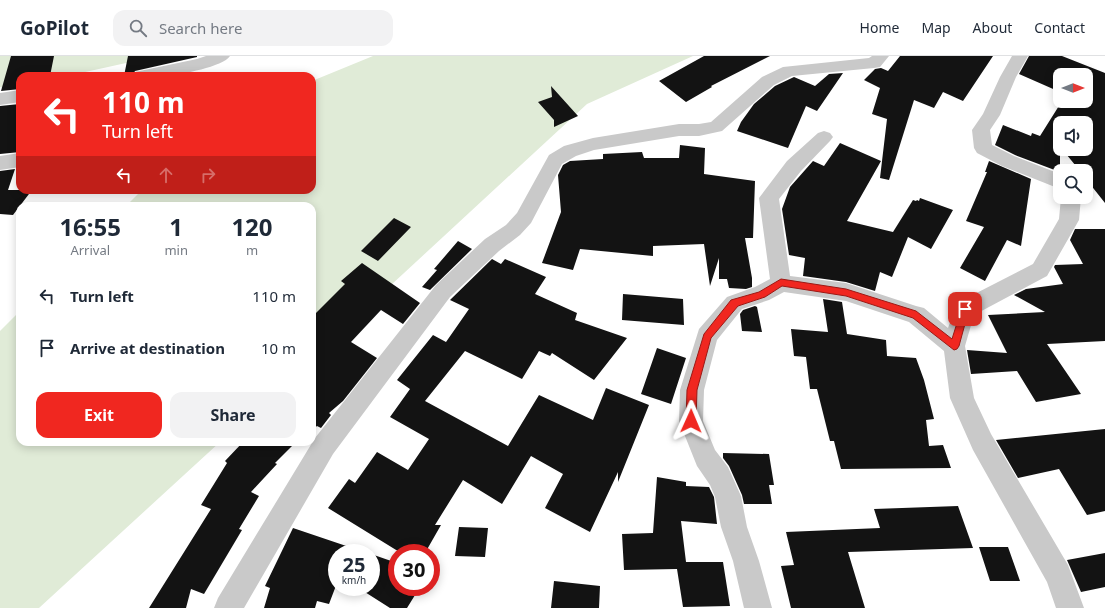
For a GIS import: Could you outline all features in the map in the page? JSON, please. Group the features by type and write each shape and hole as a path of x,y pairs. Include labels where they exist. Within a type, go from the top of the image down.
{"street":[{"path":"161,72 200,64 222,56"},
{"path":"228,608 324,446 443,290 492,245 513,230 524,218 556,160 570,151 593,144 679,130 699,130 716,127 768,81 789,71 874,63 881,56"},
{"path":"1020,56 1008,77 991,115 981,130 982,148 1008,161 1053,178"},
{"path":"0,99 16,97"},
{"path":"781,283 769,198 794,166 824,137"},
{"path":"0,163 16,161"},
{"path":"1070,204 1069,220 1040,270 965,309 954,346 962,398 982,442 1058,575 1070,608"},
{"path":"758,608 746,561 734,527 728,496 719,476 706,458 691,421 692,390 707,336 735,303 762,294 781,283 846,292 916,315 954,346"}],"green space":[{"path":"0,56 158,56 85,72 16,72 16,79 5,89 0,87"},
{"path":"373,56 693,56 587,104 316,354 316,202 130,202 138,194 316,194 316,79"},
{"path":"16,315 16,446 216,446 39,608 0,608 0,331"}],"building":[{"path":"11,56 54,56 51,72 16,72 16,89 1,91"},
{"path":"128,56 197,56 134,72 125,72"},
{"path":"704,56 770,56 711,86 712,87 686,102 659,81"},
{"path":"900,56 993,56 963,101 943,92 934,108 914,100 889,180 880,178 887,119 872,114 880,88 864,80 875,69 881,68 888,71"},
{"path":"1029,56 1062,56 1092,68 1053,68 1053,89 1019,74"},
{"path":"1093,68 1105,73 1105,203 1093,188 1093,164 1074,164 1068,156 1093,156 1093,116 1053,116 1053,156 1060,156 1060,164 1053,164 1053,169 1015,155 995,145 1003,125 1031,136 1032,133 1040,136 1058,108 1093,108"},
{"path":"843,73 817,111 806,106 788,148 737,131 741,122 754,104 775,86 794,77 815,86 829,74"},
{"path":"551,86 578,116 554,127 554,120 538,102 552,97"},
{"path":"16,104 16,152 0,154 0,106"},
{"path":"840,143 881,161 847,221 893,232 913,200 919,201 920,198 953,210 931,249 908,237 892,277 880,272 875,291 846,282 803,276 805,258 789,255 782,209 790,187 813,161 824,166"},
{"path":"680,145 705,148 704,174 755,181 753,238 745,238 752,278 752,287 746,289 729,288 727,279 719,279 719,258 710,286 704,244 653,246 653,256 580,249 573,270 542,263 561,212 558,175 563,165 570,161 603,159 603,154 642,152 644,158 679,158"},
{"path":"989,161 1031,179 1021,246 1007,240 985,281 960,268 984,227 966,221 987,172 985,172"},
{"path":"15,169 8,190 16,190 16,194 29,194 23,202 16,202 16,211 13,215 0,214 0,171"},
{"path":"394,218 411,227 378,261 361,251"},
{"path":"1075,229 1105,229 1105,341 1047,344 1081,394 1036,402 1017,371 971,374 967,350 1007,353 988,315 1045,312 1014,295 1026,289 1063,284 1054,267 1055,265 1083,264 1070,240"},
{"path":"458,241 472,249 430,290 422,287 437,270 434,269"},
{"path":"492,259 501,264 505,259 546,277 535,294 577,313 575,320 627,338 594,380 552,353 550,356 539,351 522,379 465,351 425,401 508,446 539,395 593,420 606,388 649,405 618,482 618,472 590,532 545,508 563,474 531,456 502,504 463,480 435,525 441,525 430,544 388,545 328,508 349,479 355,483 377,452 408,470 429,439 390,417 410,389 397,380 433,335 446,342 469,309 450,300"},
{"path":"362,263 420,303 403,324 381,310 351,342 377,358 343,401 329,413 331,415 321,428 316,427 316,313 345,284 341,281"},
{"path":"623,294 683,299 684,325 622,320"},
{"path":"823,299 842,302 847,334 886,340 887,356 916,358 924,380 934,419 926,420 929,446 943,445 951,468 841,469 834,441 830,441 817,389 810,389 806,357 794,356 791,329 828,332"},
{"path":"755,306 757,307 762,332 742,331 740,314 743,310"},
{"path":"657,348 686,358 671,404 641,394"},
{"path":"1105,429 1105,511 1087,515 1059,469 1018,478 996,440"},
{"path":"239,446 292,446 275,463 277,464 251,492 259,496 239,529 242,530 204,594 191,589 186,608 149,608 211,509 201,505 227,463 225,461"},
{"path":"723,453 769,454 774,485 769,485 772,504 744,504 742,495 729,466 723,458"},
{"path":"657,477 686,482 686,486 709,487 714,497 717,524 681,521 686,562 723,562 730,606 683,607 677,569 624,570 622,534 653,533"},
{"path":"958,506 973,548 848,552 865,608 791,608 781,566 794,565 786,532 880,528 874,509"},
{"path":"459,527 488,528 485,557 455,556"},
{"path":"293,528 340,544 328,544 328,596 332,596 329,604 317,601 315,608 264,608 270,588 265,586"},
{"path":"979,547 1008,547 1020,581 990,581"},
{"path":"1105,553 1105,587 1081,592 1067,560"},
{"path":"380,557 388,560 388,596 414,596 407,608 390,608 371,596 380,596"},
{"path":"554,581 600,586 599,608 551,608"}],"route":[{"path":"691,421 692,390 707,336 735,303 762,294 781,283 846,292 916,315 954,346 965,309"}]}
